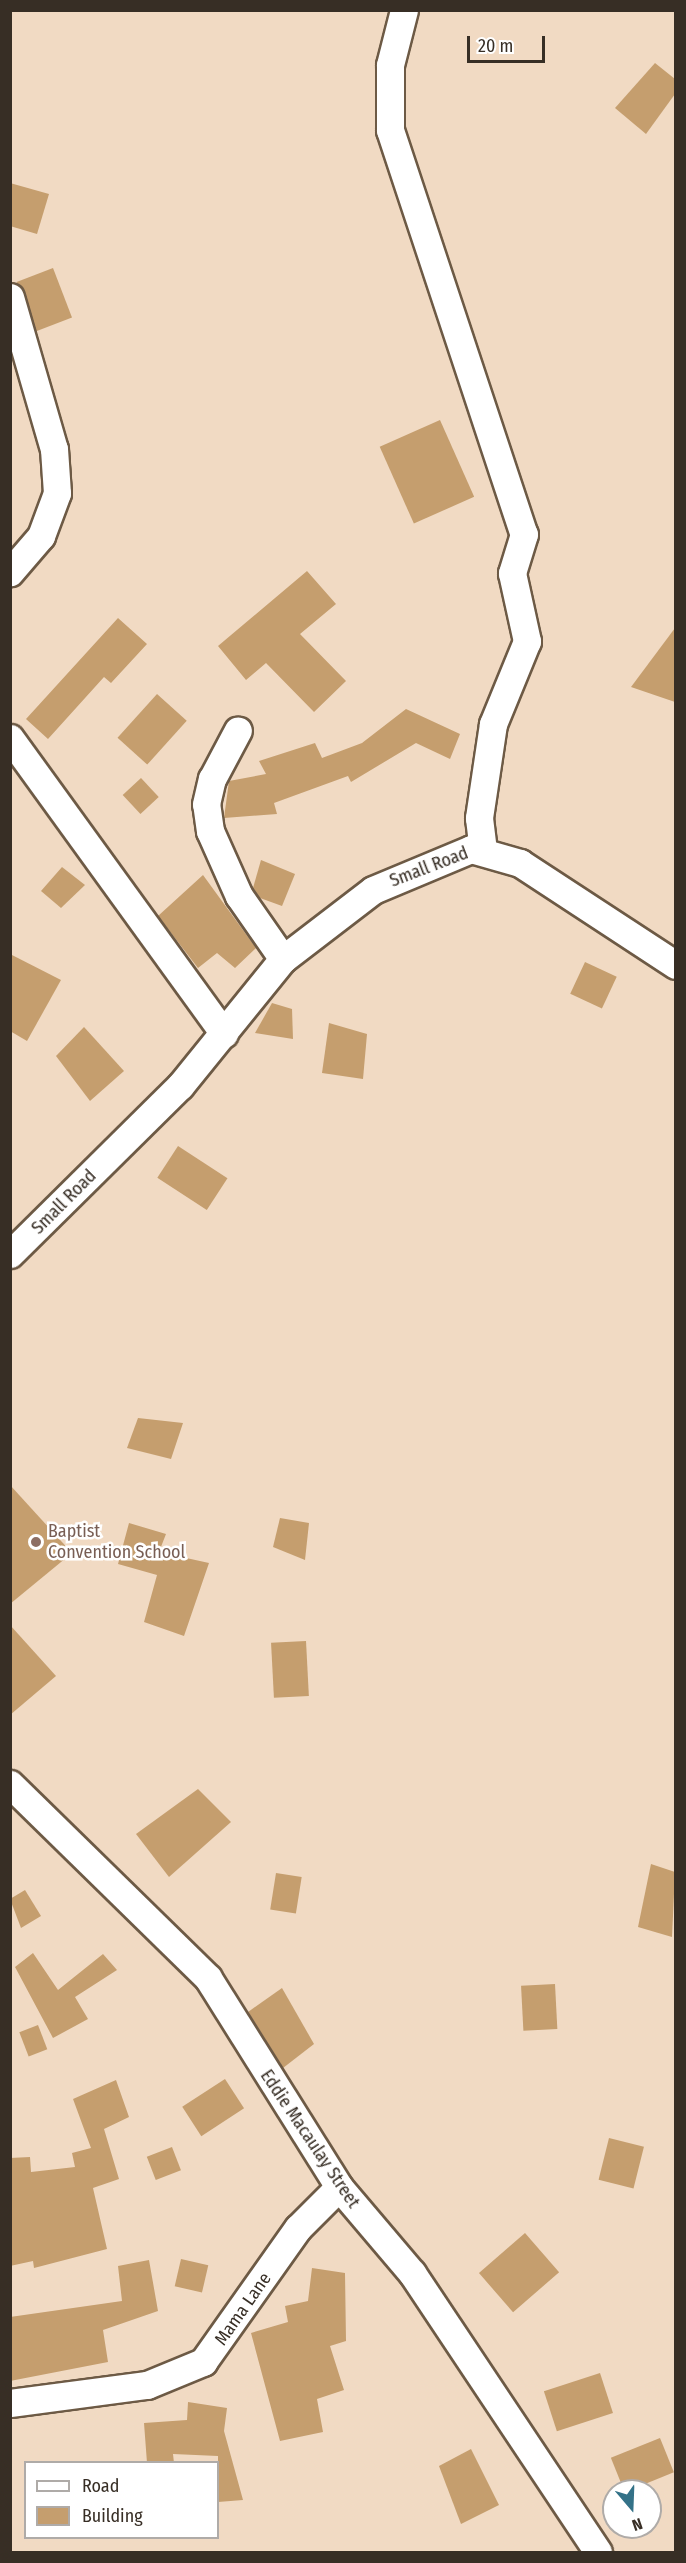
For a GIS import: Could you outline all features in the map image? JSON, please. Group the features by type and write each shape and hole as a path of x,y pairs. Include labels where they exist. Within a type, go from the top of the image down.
{"street":[{"path":"405,10 390,65 390,129 524,534 512,573 527,641 493,724 479,818 483,849"},
{"path":"10,297 54,449 57,493 41,536 10,572"},
{"path":"238,730 212,779 206,804 210,831 239,896 283,959"},
{"path":"10,738 224,1034"},
{"name":"Small Road","path":"10,1254 180,1086 283,959 373,890 454,854 483,849 527,867 675,965"},
{"name":"Eddie Macaulay Street","path":"10,1784 208,1978 339,2187 412,2273 598,2553"},
{"name":"Mama Lane","path":"10,2403 147,2385 203,2362 298,2228 339,2187"}],"building":[{"path":"655,63 675,79 675,94 646,134 615,108"},
{"path":"10,183 49,194 37,234 10,226"},
{"path":"53,268 72,317 36,331 17,282"},
{"path":"440,420 474,497 414,524 380,447"},
{"path":"307,571 336,604 300,634 346,681 314,712 266,663 246,680 218,646"},
{"path":"118,618 147,644 111,683 104,677 48,739 26,719"},
{"path":"675,628 675,702 631,687"},
{"path":"157,694 187,721 147,765 118,738"},
{"path":"406,709 460,734 450,759 416,743 351,782 348,776 274,803 277,814 224,818 229,781 266,774 259,761 315,743 322,758 362,743"},
{"path":"141,778 159,797 140,814 123,795"},
{"path":"261,860 295,874 282,906 260,898 253,888"},
{"path":"62,867 85,885 61,908 41,891"},
{"path":"203,875 256,948 235,968 217,953 198,968 158,916"},
{"path":"10,954 61,980 27,1041 10,1031"},
{"path":"585,962 617,977 602,1009 570,994"},
{"path":"272,1003 292,1009 293,1039 255,1033"},
{"path":"329,1023 367,1034 363,1079 322,1073"},
{"path":"84,1027 124,1071 90,1101 56,1056"},
{"path":"178,1146 227,1178 207,1210 157,1178"},
{"path":"138,1418 183,1423 171,1459 127,1448"},
{"name":"Baptist Convention School","path":"10,1485 72,1553 10,1604"},
{"path":"280,1518 309,1523 305,1560 273,1547"},
{"path":"129,1523 166,1534 159,1552 209,1563 184,1636 144,1622 157,1575 118,1564"},
{"path":"10,1625 56,1676 10,1715"},
{"path":"306,1641 309,1696 274,1698 271,1643"},
{"path":"198,1789 231,1822 169,1877 136,1834"},
{"path":"651,1864 675,1872 672,1937 638,1927"},
{"path":"276,1873 302,1877 296,1914 270,1910"},
{"path":"25,1890 41,1916 21,1928 10,1899"},
{"path":"33,1953 58,1990 103,1954 117,1970 75,1997 88,2019 53,2038 15,1967"},
{"path":"555,1984 557,2029 523,2031 521,1986"},
{"path":"282,1988 314,2044 283,2068 248,2012"},
{"path":"38,2025 47,2049 29,2056 19,2032"},
{"path":"225,2079 244,2108 201,2136 182,2107"},
{"path":"116,2080 129,2117 104,2129 119,2179 93,2188 107,2249 34,2268 33,2261 10,2266 10,2158 30,2157 31,2172 75,2167 72,2153 91,2148 73,2099"},
{"path":"609,2138 644,2147 634,2188 599,2180"},
{"path":"172,2147 181,2170 156,2180 147,2157"},
{"path":"525,2233 559,2272 513,2312 479,2273"},
{"path":"181,2259 208,2265 202,2293 175,2286"},
{"path":"149,2260 158,2311 103,2330 108,2362 10,2381 10,2317 122,2301 118,2266"},
{"path":"312,2268 345,2273 346,2341 330,2346 344,2390 317,2399 323,2432 280,2441 251,2333 288,2322 285,2306 308,2301"},
{"path":"600,2373 613,2413 557,2431 544,2391"},
{"path":"188,2402 227,2408 224,2431 243,2500 219,2502 218,2456 173,2454 174,2461 147,2461 144,2423 187,2420"},
{"path":"660,2438 674,2472 657,2479 619,2479 611,2458"},
{"path":"471,2449 499,2505 461,2524 439,2466"}],"place":[{"name":"Baptist Convention School","path":"36,1542"}]}
